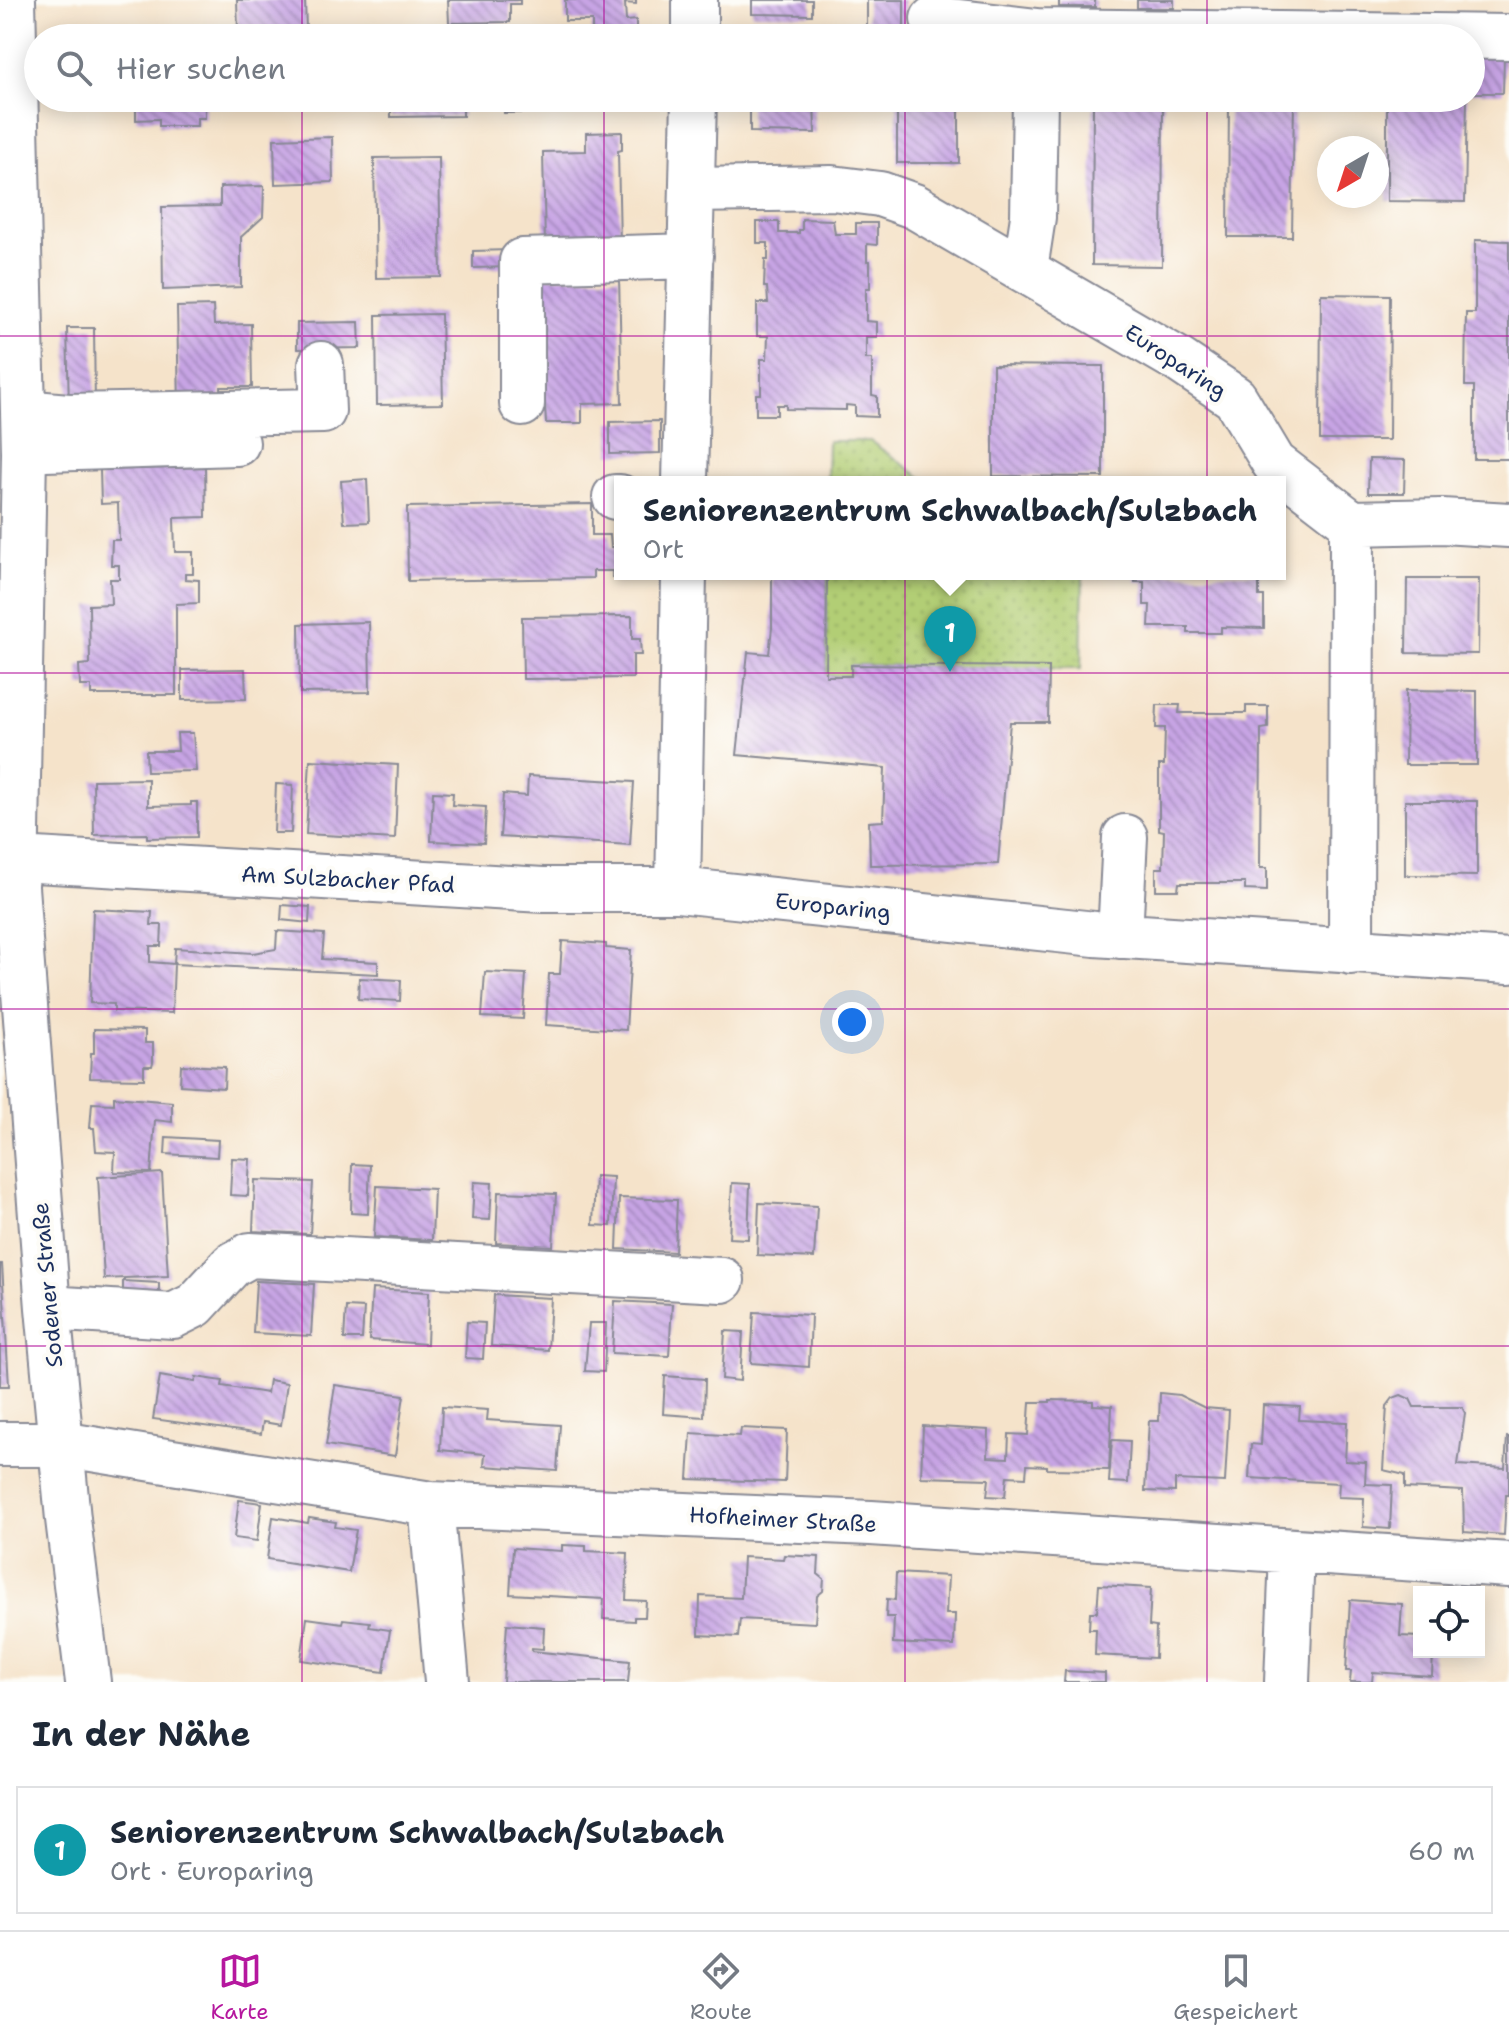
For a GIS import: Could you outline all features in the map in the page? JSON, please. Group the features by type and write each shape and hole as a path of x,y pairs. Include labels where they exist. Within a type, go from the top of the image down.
{"street":[{"name":"Sodener Straße","path":"13,0 18,438 12,878 17,1129 48,1308 88,1682"},
{"path":"695,0 695,24"},
{"path":"933,19 966,24"},
{"path":"1485,37 1509,37"},
{"path":"685,476 694,112"},
{"path":"1025,269 1033,217 1035,112"},
{"name":"Europaring","path":"694,190 832,188 880,194 914,206 1177,359 1235,398 1274,463 1352,523"},
{"path":"522,404 522,261 691,256"},
{"path":"18,438 68,416 323,411 321,364"},
{"path":"18,438 45,449 327,439"},
{"path":"1351,952 1352,523 1442,521 1509,525"},
{"path":"678,890 684,580"},
{"path":"1120,936 1125,837"},
{"name":"Am Sulzbacher Pfad","path":"12,878 543,890 678,890"},
{"name":"Europaring","path":"678,890 1120,936 1509,961"},
{"path":"48,1308 173,1316 195,1305 232,1265 250,1255 722,1280"},
{"name":"Hofheimer Straße","path":"0,1444 61,1444 431,1504 871,1523 1509,1565"},
{"path":"431,1504 447,1682"},
{"path":"1287,1682 1292,1552"}],"green space":[{"path":"828,441 870,441 920,476 827,476"},
{"path":"827,580 1083,580 1081,669 851,665 851,676 826,676"}],"building":[{"path":"237,0 305,0 306,24 238,24"},
{"path":"448,0 520,0 520,4 510,4 510,22 449,23"},
{"path":"565,0 636,0 636,4 625,3 626,21 636,20 636,24 565,21"},
{"path":"752,0 812,0 812,15 752,14"},
{"path":"867,0 904,0 904,24 867,24"},
{"path":"1059,0 1095,0 1095,7 1059,7"},
{"path":"1137,0 1174,0 1174,8 1137,8"},
{"path":"1485,56 1504,56 1503,93 1485,93"},
{"path":"136,112 205,112 205,118 197,118 197,126 159,126 159,119 136,120"},
{"path":"391,112 463,112 463,116 391,117"},
{"path":"750,112 814,112 815,133 750,132"},
{"path":"897,112 959,112 959,163 897,163"},
{"path":"1093,112 1163,112 1162,266 1092,265"},
{"path":"1229,112 1294,112 1292,237 1228,237"},
{"path":"1387,112 1467,112 1465,202 1389,201"},
{"path":"622,132 622,150 618,151 620,244 545,245 543,152 586,151 586,133"},
{"path":"332,137 333,182 275,184 274,139"},
{"path":"439,157 441,277 376,278 374,158"},
{"path":"264,186 263,217 241,237 241,287 163,290 162,207 220,206 220,187"},
{"path":"802,219 833,220 835,234 856,234 856,223 877,223 877,245 867,244 870,288 866,288 866,321 877,322 877,337 866,337 866,359 872,359 872,395 877,396 877,417 855,416 855,406 846,405 846,410 786,409 786,405 777,405 777,415 756,415 756,394 761,394 761,359 767,359 768,336 757,336 757,303 768,303 767,287 764,287 768,243 757,243 757,222 779,222 779,233 799,233"},
{"path":"1475,240 1509,241 1509,459 1474,459 1474,386 1465,386 1466,313 1475,313"},
{"path":"509,250 510,267 473,268 473,251"},
{"path":"539,277 619,277 622,403 582,404 582,423 546,423 545,405 542,405"},
{"path":"1321,294 1390,295 1389,440 1320,440"},
{"path":"213,306 214,325 251,324 252,387 221,387 221,406 179,406 177,307"},
{"path":"441,314 443,404 377,405 376,315"},
{"path":"359,322 360,348 297,349 297,323"},
{"path":"67,328 94,328 95,406 69,406"},
{"path":"993,365 1103,366 1103,476 993,476"},
{"path":"660,421 660,453 610,454 610,422"},
{"path":"1369,459 1405,460 1404,493 1368,493"},
{"path":"205,467 206,517 174,518 175,552 193,552 193,574 185,574 185,579 199,580 199,603 176,604 176,695 91,695 91,686 80,686 79,665 90,664 89,605 111,604 110,579 119,579 119,565 111,565 112,540 119,540 118,503 101,504 100,470"},
{"path":"367,479 369,522 344,523 341,481"},
{"path":"592,504 592,535 610,535 611,547 614,547 614,578 612,571 593,571 593,578 408,581 407,507"},
{"path":"1407,579 1479,579 1478,654 1406,653"},
{"path":"772,580 827,580 826,676 851,676 851,665 1049,667 1048,722 1010,722 998,864 870,865 869,822 883,821 885,768 737,755 748,652 769,654"},
{"path":"1259,580 1259,596 1264,596 1264,628 1221,627 1221,633 1188,633 1188,627 1149,627 1150,605 1144,605 1144,582 1135,582"},
{"path":"632,616 632,639 640,639 641,655 633,655 633,678 523,679 522,617"},
{"path":"369,622 370,692 300,693 299,624"},
{"path":"245,669 246,699 182,700 182,670"},
{"path":"1406,690 1477,691 1477,765 1405,765"},
{"path":"1157,705 1180,705 1179,713 1246,713 1246,706 1268,706 1268,728 1261,729 1260,868 1267,868 1267,891 1245,890 1245,883 1179,883 1178,890 1156,890 1156,868 1163,868 1164,831 1159,830 1159,765 1164,765 1165,728 1156,728"},
{"path":"177,733 193,733 196,771 147,772 146,751 178,751"},
{"path":"310,760 398,765 395,839 306,834"},
{"path":"528,776 634,782 630,845 500,837 503,794 527,796"},
{"path":"148,779 148,806 191,805 191,802 197,802 197,837 94,835 93,780"},
{"path":"276,784 293,785 291,833 274,833"},
{"path":"433,792 453,793 452,805 486,807 484,843 431,841"},
{"path":"1405,801 1477,801 1477,876 1405,875"},
{"path":"282,905 310,907 309,923 281,920"},
{"path":"93,909 152,912 151,925 162,925 161,946 150,946 150,962 174,964 172,1013 114,1011 114,1004 90,1003"},
{"path":"277,931 324,934 322,959 378,962 378,974 174,964 175,948 253,953 276,949"},
{"path":"562,941 606,944 606,948 631,950 626,1030 546,1025 549,974 560,974"},
{"path":"485,972 526,974 523,1019 482,1017"},
{"path":"359,978 401,980 400,1001 358,999"},
{"path":"94,1029 145,1030 145,1043 153,1043 153,1062 152,1066 144,1066 144,1079 90,1078"},
{"path":"181,1065 225,1067 224,1088 180,1085"},
{"path":"114,1097 172,1102 172,1122 155,1120 151,1173 114,1172 115,1152 96,1151 94,1128 90,1128 92,1103 114,1104"},
{"path":"166,1137 218,1140 217,1157 165,1154"},
{"path":"232,1158 250,1159 248,1196 230,1195"},
{"path":"352,1164 370,1165 368,1214 351,1213"},
{"path":"162,1173 168,1276 104,1279 98,1177"},
{"path":"595,1176 613,1177 611,1226 593,1225"},
{"path":"255,1180 313,1182 310,1234 253,1231"},
{"path":"474,1182 492,1183 490,1220 472,1219"},
{"path":"732,1183 750,1184 748,1239 729,1238"},
{"path":"377,1186 434,1189 432,1240 374,1237"},
{"path":"498,1192 556,1194 553,1246 496,1243"},
{"path":"619,1198 677,1200 675,1252 617,1249"},
{"path":"759,1203 817,1206 814,1258 757,1255"},
{"path":"2,1264 9,1386 0,1386"},
{"path":"123,1281 159,1283 159,1301 123,1299"},
{"path":"256,1281 314,1284 311,1336 253,1333"},
{"path":"372,1289 429,1292 427,1344 369,1340"},
{"path":"494,1295 551,1298 548,1350 491,1346"},
{"path":"615,1301 672,1304 669,1356 612,1353"},
{"path":"346,1307 364,1308 362,1339 344,1339"},
{"path":"754,1312 811,1315 809,1367 751,1363"},
{"path":"467,1322 485,1323 483,1359 465,1358"},
{"path":"589,1323 606,1323 604,1372 585,1371"},
{"path":"725,1331 743,1332 740,1381 722,1379"},
{"path":"160,1376 195,1382 196,1377 223,1381 222,1386 267,1393 269,1380 287,1383 281,1425 263,1422 261,1434 153,1419"},
{"path":"665,1376 705,1379 704,1417 663,1414"},
{"path":"335,1385 404,1395 395,1456 326,1445"},
{"path":"1160,1393 1179,1395 1205,1408 1229,1410 1225,1482 1175,1480 1175,1492 1145,1491 1149,1421 1159,1421"},
{"path":"1401,1395 1410,1399 1414,1407 1462,1407 1465,1413 1458,1465 1505,1468 1509,1437 1509,1495 1506,1495 1504,1535 1464,1532 1463,1491 1405,1488 1405,1475 1383,1470 1387,1406 1393,1398"},
{"path":"1093,1401 1093,1405 1112,1406 1109,1470 1047,1469 1047,1466 1027,1465 1026,1477 1007,1476 1005,1497 987,1496 989,1479 921,1477 923,1426 989,1430 988,1457 1008,1458 1009,1434 1028,1435 1030,1402"},
{"path":"1263,1405 1300,1407 1299,1420 1347,1422 1345,1461 1366,1462 1365,1484 1392,1485 1390,1529 1363,1527 1364,1498 1338,1497 1339,1483 1249,1478 1251,1444 1261,1445"},
{"path":"442,1407 488,1410 487,1420 560,1425 557,1471 484,1466 485,1454 440,1450"},
{"path":"741,1428 787,1430 785,1482 688,1479 691,1433 740,1436"},
{"path":"1112,1440 1130,1441 1128,1483 1109,1482"},
{"path":"239,1500 262,1503 257,1541 234,1538"},
{"path":"273,1517 308,1523 309,1518 336,1522 335,1527 356,1530 349,1572 267,1559"},
{"path":"562,1545 586,1546 586,1551 628,1553 626,1600 646,1601 645,1617 634,1617 634,1621 603,1619 604,1599 510,1594 513,1548 562,1551"},
{"path":"784,1555 819,1557 818,1574 824,1579 823,1591 817,1596 815,1623 740,1619 738,1637 699,1635 700,1596 741,1598 743,1557 783,1559"},
{"path":"896,1573 948,1576 946,1614 955,1614 954,1646 893,1643 894,1617 886,1617 887,1599 895,1600"},
{"path":"1099,1585 1151,1588 1149,1626 1156,1627 1155,1658 1095,1655 1096,1629 1089,1629 1090,1612 1097,1612"},
{"path":"1350,1600 1402,1604 1400,1636 1413,1637 1413,1658 1433,1658 1432,1676 1373,1672 1372,1682 1350,1682 1351,1671 1346,1671"},
{"path":"307,1618 342,1623 343,1619 370,1622 369,1627 390,1630 384,1672 301,1660"},
{"path":"507,1624 544,1627 543,1649 532,1648 532,1651 630,1661 628,1682 503,1682"},
{"path":"1065,1671 1105,1673 1105,1682 1064,1682"}],"place":[{"name":"Seniorenzentrum Schwalbach/Sulzbach","path":"950,672"}]}
